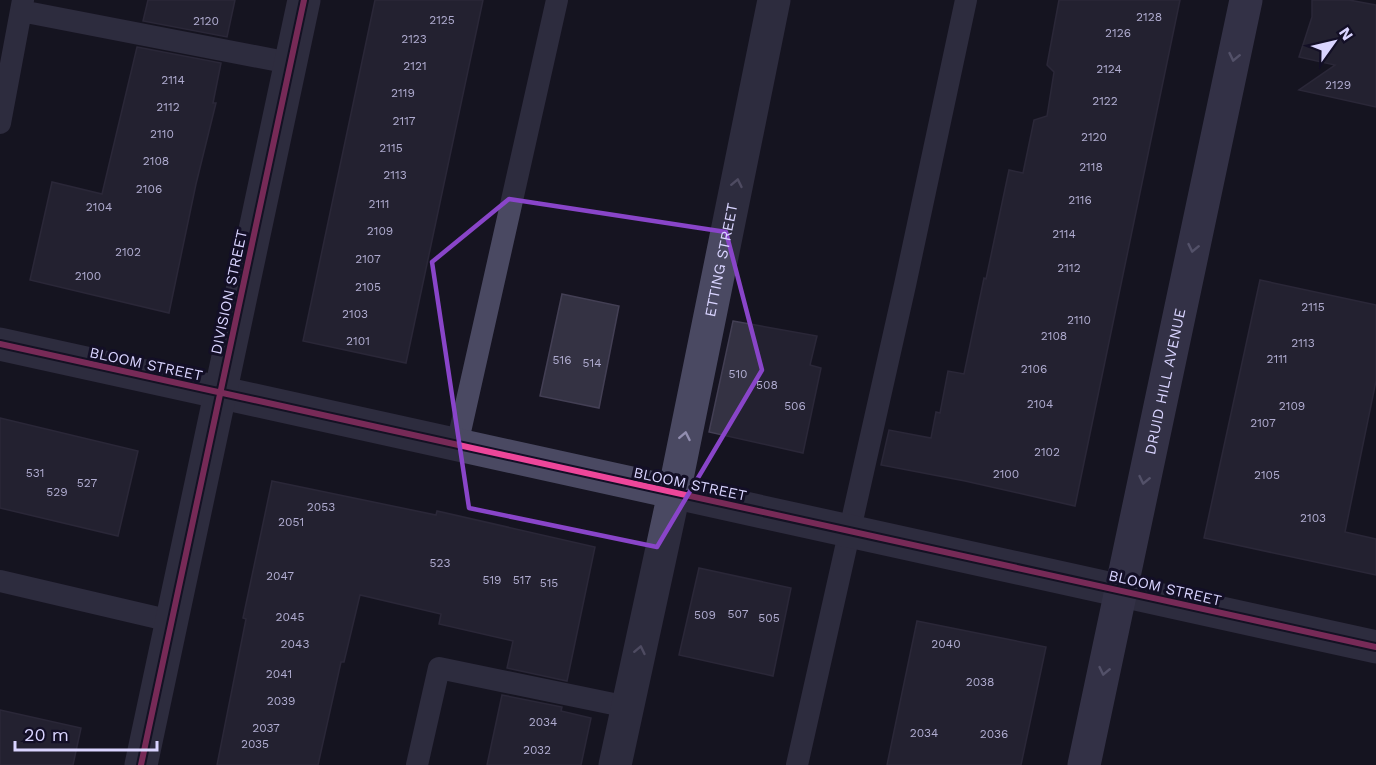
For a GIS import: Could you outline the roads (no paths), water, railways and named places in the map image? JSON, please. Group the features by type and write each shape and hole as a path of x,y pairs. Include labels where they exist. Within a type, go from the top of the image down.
{"main road":[{"name":"DRUID HILL AVENUE","path":"1084,765 1246,0"}],"street":[{"name":"DIVISION STREET","path":"141,765 304,0"},
{"name":"ETTING STREET","path":"615,765 674,493 774,0"},
{"name":"BLOOM STREET","path":"0,344 1376,647"}],"lane":[{"path":"457,445 557,0"},
{"path":"797,765 905,285 966,0"},
{"path":"0,123 22,6 290,63"},
{"path":"0,581 171,621"},
{"path":"417,765 439,668 628,707"}]}
